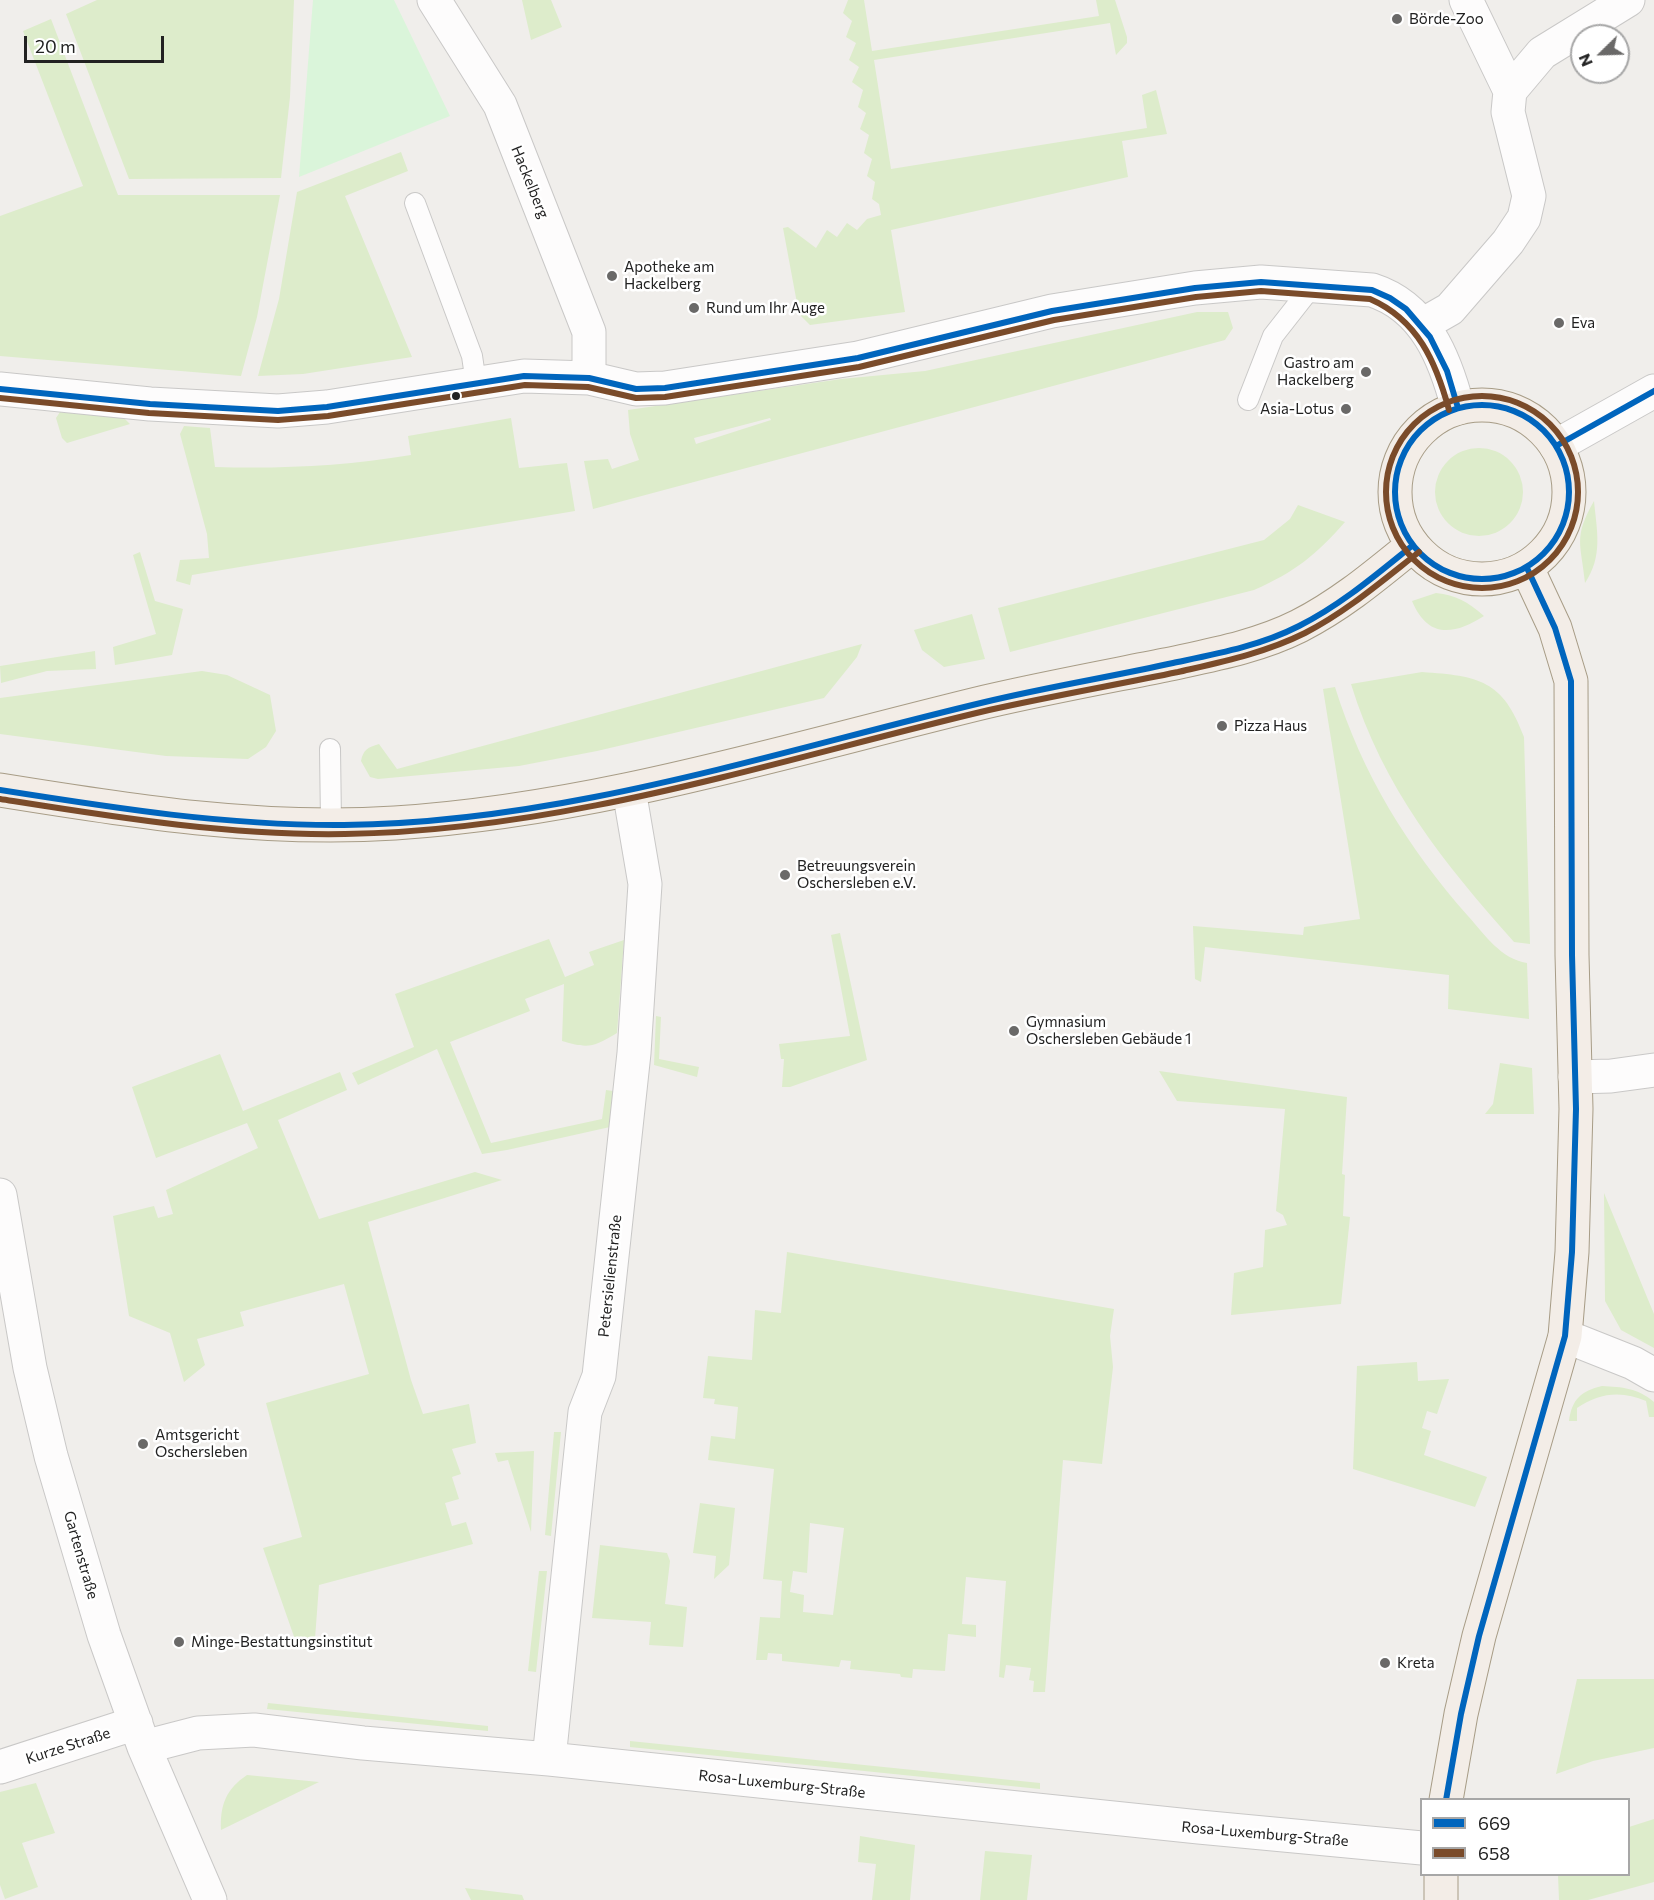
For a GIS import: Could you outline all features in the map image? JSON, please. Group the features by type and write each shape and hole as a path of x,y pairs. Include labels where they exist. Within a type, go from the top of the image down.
{"main road":[{"path":"1483,404 1510,408 1532,420 1552,438 1556,446 1564,461 1570,485 1569,509 1560,533 1546,553 1527,568 1497,579 1465,578 1436,567 1413,545 1399,520 1395,492 1399,464 1412,439 1432,420 1458,408 1483,404"},
{"path":"0,790 150,814 244,822 393,823 492,813 629,790 998,699 1257,644 1298,627 1342,602 1413,545"},
{"path":"1446,1798 1461,1714 1479,1636 1565,1336 1572,1252 1575,1077 1570,681 1555,628 1527,568"},
{"path":"1441,1876 1441,1900"}],"street":[{"name":"Hackelberg","path":"434,0 500,105 589,332 589,378"},
{"path":"1422,326 1450,309 1508,242 1524,218 1529,196 1508,112 1510,91 1466,0"},
{"path":"1510,91 1542,53 1562,38 1628,0"},
{"path":"0,389 162,405 278,411 327,407 524,376 589,378 636,389 665,388 858,358 1052,310 1250,283 1372,290 1390,295 1422,326 1443,357 1458,408"},
{"path":"1556,446 1654,391"},
{"name":"Petersielienstraße","path":"549,1759 577,1470 585,1412 599,1376 634,1053 645,884 629,790"},
{"path":"1575,1077 1611,1077 1654,1070"},
{"name":"Gartenstraße","path":"0,1194 30,1368 51,1456 104,1635 140,1735 210,1900"},
{"path":"1565,1336 1633,1363 1654,1375"},
{"name":"Rosa-Luxemburg-Straße","path":"140,1735 254,1730 363,1743 549,1759 982,1805 1420,1848"},
{"name":"Kurze Straße","path":"0,1767 140,1735"}],"lane":[{"path":"415,203 472,356 477,383"},
{"path":"1248,400 1273,336 1313,285"},
{"path":"330,749 331,823"}],"green space":[{"path":"97,0 294,0 290,97 281,178 129,179 66,14"},
{"path":"313,0 394,0 450,116 299,177"},
{"path":"522,0 551,0 562,27 531,40"},
{"path":"848,0 864,0 872,51 1099,16 1096,0 1115,0 1127,37 1127,43 1116,55 1110,23 874,60 891,169 1147,128 1142,95 1156,90 1167,134 1122,141 1128,177 891,230 905,312 810,325 799,314 783,228 788,227 816,248 827,230 837,237 847,223 857,230 867,219 881,215 879,204 872,199 875,182 867,176 872,159 864,153 869,135 860,129 866,113 858,107 863,90 852,82 859,67 849,60 856,43 846,37 852,21 843,13"},
{"path":"51,19 118,195 280,195 257,317 241,376 0,356 0,216 83,186 23,31"},
{"path":"401,152 408,171 345,196 412,357 303,374 258,376 279,299 297,192"},
{"path":"1197,312 1228,312 1233,328 1225,340 593,509 584,461 608,459 612,469 639,460 630,434 628,410 841,379 925,371","holes":["770,418 771,420 696,444 694,438"]},
{"path":"60,412 124,418 130,424 67,443 62,438 56,418"},
{"path":"511,418 519,468 567,463 575,511 192,575 190,585 176,581 180,560 209,558 207,534 180,434 184,426 210,428 215,467 264,468 362,462 411,455 408,436"},
{"path":"1479,448 1496,452 1510,461 1519,475 1523,492 1519,509 1510,523 1496,532 1479,536 1462,532 1448,523 1439,509 1435,492 1439,475 1448,461 1462,452"},
{"path":"1594,501 1597,553 1591,573 1585,583 1580,541 1583,524"},
{"path":"1298,505 1345,522 1304,562 1268,583 1254,590 1010,652 998,608 1264,540 1290,519"},
{"path":"140,552 155,601 183,609 172,655 115,665 113,647 156,634 133,555"},
{"path":"1436,593 1462,600 1484,616 1452,630 1434,627 1418,613 1412,601"},
{"path":"972,614 985,659 944,667 922,650 914,630"},
{"path":"862,644 857,657 824,698 597,751 519,766 378,779 370,777 361,761 367,750 379,744 397,769"},
{"path":"95,651 96,669 47,671 1,683 0,666"},
{"path":"202,671 227,675 270,695 276,731 266,747 248,759 166,756 0,734 0,698"},
{"path":"1422,672 1474,679 1498,692 1516,718 1524,737 1530,944 1514,942 1440,853 1398,790 1364,722 1351,684"},
{"path":"1335,687 1346,719 1373,780 1407,837 1446,890 1487,938 1509,957 1527,963 1529,1019 1448,1009 1449,975 1205,947 1201,982 1195,979 1193,926 1303,935 1304,927 1360,919 1323,689"},
{"path":"840,933 867,1060 790,1087 782,1087 784,1059 781,1059 779,1044 850,1036 831,935"},
{"path":"549,939 565,977 594,965 589,952 624,940 617,1033 596,1044 585,1046 562,1041 564,984 525,999 530,1011 450,1042 491,1143 602,1119 606,1090 613,1091 610,1127 482,1154 437,1049 358,1085 352,1073 414,1047 395,994"},
{"path":"656,1016 661,1017 659,1059 699,1067 697,1077 654,1065"},
{"path":"220,1054 243,1111 340,1072 347,1090 278,1120 319,1219 475,1172 502,1180 368,1222 411,1380 423,1414 469,1404 476,1443 452,1449 461,1474 452,1477 459,1499 445,1503 452,1526 466,1522 473,1544 319,1585 314,1652 298,1648 263,1548 302,1537 266,1403 369,1374 344,1284 240,1312 244,1326 197,1339 205,1365 184,1382 170,1333 129,1316 113,1216 154,1206 158,1218 173,1214 166,1190 258,1148 247,1123 156,1158 132,1087"},
{"path":"1500,1063 1532,1068 1534,1114 1485,1114 1493,1104"},
{"path":"1159,1071 1347,1097 1342,1174 1345,1175 1343,1216 1350,1217 1341,1304 1231,1315 1234,1273 1263,1267 1265,1230 1287,1225 1283,1215 1276,1211 1285,1109 1177,1101"},
{"path":"1604,1193 1654,1314 1654,1348 1621,1330 1605,1301"},
{"path":"787,1252 1114,1309 1110,1336 1113,1367 1102,1464 1063,1460 1045,1692 1033,1692 1034,1681 1029,1680 1031,1668 1006,1665 1004,1678 999,1677 1006,1581 966,1577 962,1624 976,1625 976,1637 948,1634 945,1671 913,1669 912,1678 901,1677 900,1674 850,1669 851,1661 841,1660 839,1667 782,1661 782,1654 768,1653 767,1660 756,1660 760,1617 780,1618 782,1581 763,1579 774,1469 708,1460 711,1436 735,1439 738,1407 714,1404 715,1399 703,1398 708,1356 752,1360 755,1310 781,1313","holes":["810,1523 844,1528 833,1615 803,1612 804,1595 790,1592 793,1571 807,1573"]},
{"path":"1417,1362 1418,1381 1449,1379 1437,1414 1427,1411 1422,1428 1431,1431 1424,1455 1487,1477 1475,1507 1353,1469 1357,1366"},
{"path":"1602,1386 1630,1389 1648,1397 1654,1402 1654,1417 1649,1417 1646,1401 1619,1394 1602,1396 1585,1403 1577,1408 1577,1421 1569,1421 1572,1407 1579,1397 1588,1390"},
{"path":"554,1432 561,1432 551,1536 545,1535"},
{"path":"534,1451 531,1532 508,1460 498,1462 495,1453"},
{"path":"700,1503 735,1508 729,1565 714,1579 716,1556 693,1553"},
{"path":"600,1545 667,1553 670,1561 665,1604 687,1607 683,1647 649,1645 651,1622 592,1618"},
{"path":"539,1571 547,1571 536,1672 528,1671"},
{"path":"1577,1679 1654,1679 1654,1748 1593,1761 1556,1774"},
{"path":"268,1703 488,1726 488,1731 267,1709"},
{"path":"630,1741 1040,1783 1040,1789 630,1747"},
{"path":"247,1775 319,1782 221,1830 223,1805 226,1798 234,1786"},
{"path":"36,1783 55,1833 22,1843 38,1887 5,1899 0,1885 0,1792"},
{"path":"1654,1819 1654,1882 1588,1900 1559,1900 1558,1876 1630,1876 1630,1827"},
{"path":"860,1836 915,1845 910,1900 872,1900 876,1864 858,1862"},
{"path":"985,1851 1032,1855 1027,1900 980,1900"},
{"path":"465,1888 522,1895 524,1900 471,1900"}],"transit line":[{"name":"669","path":"0,389 150,404 278,411 327,407 524,376 589,378 636,389 665,388 858,358 1052,311 1195,288 1261,282 1372,290 1390,298 1406,309 1430,337 1447,371 1458,408"},
{"name":"658","path":"0,398 149,413 278,420 328,416 525,385 588,387 636,398 665,397 859,367 1054,320 1196,297 1261,291 1370,299 1387,308 1401,318 1423,344 1438,375 1449,410"},
{"name":"669","path":"1556,446 1654,391"},
{"name":"658","path":"1473,396 1491,396 1519,403 1550,424 1571,455 1578,492 1571,529 1550,560 1519,581 1491,588 1473,588 1437,577 1408,553 1397,537 1390,520 1386,501 1386,483 1397,447 1421,418 1437,407 1454,400 1473,396"},
{"name":"669","path":"1482,405 1515,411 1544,430 1563,459 1569,492 1563,525 1544,554 1515,573 1482,579 1449,573 1420,554 1401,525 1395,492 1401,459 1420,430 1449,411 1482,405"},
{"name":"669","path":"0,790 171,815 301,825 426,821 507,812 667,782 1008,697 1238,649 1284,633 1314,618 1358,588 1413,545"},
{"name":"658","path":"0,799 215,829 302,834 427,830 590,807 670,790 989,710 1227,661 1290,640 1335,616 1419,552"},
{"name":"669","path":"1446,1798 1461,1714 1479,1636 1565,1336 1572,1252 1576,1109 1572,955 1571,681 1555,628 1527,568"}],"place":[{"name":"Börde-Zoo","path":"1397,19"},
{"name":"Apotheke am Hackelberg","path":"612,276"},
{"name":"Rund um Ihr Auge","path":"694,308"},
{"name":"Eva","path":"1559,323"},
{"name":"Gastro am Hackelberg","path":"1366,372"},
{"name":"Asia-Lotus","path":"1346,409"},
{"name":"Pizza Haus","path":"1222,726"},
{"name":"Betreuungsverein Oschersleben e.V.","path":"785,875"},
{"name":"Gymnasium Oschersleben Gebäude 1","path":"1014,1031"},
{"name":"Amtsgericht Oschersleben","path":"143,1444"},
{"name":"Minge-Bestattungsinstitut","path":"179,1642"},
{"name":"Kreta","path":"1385,1663"}]}
